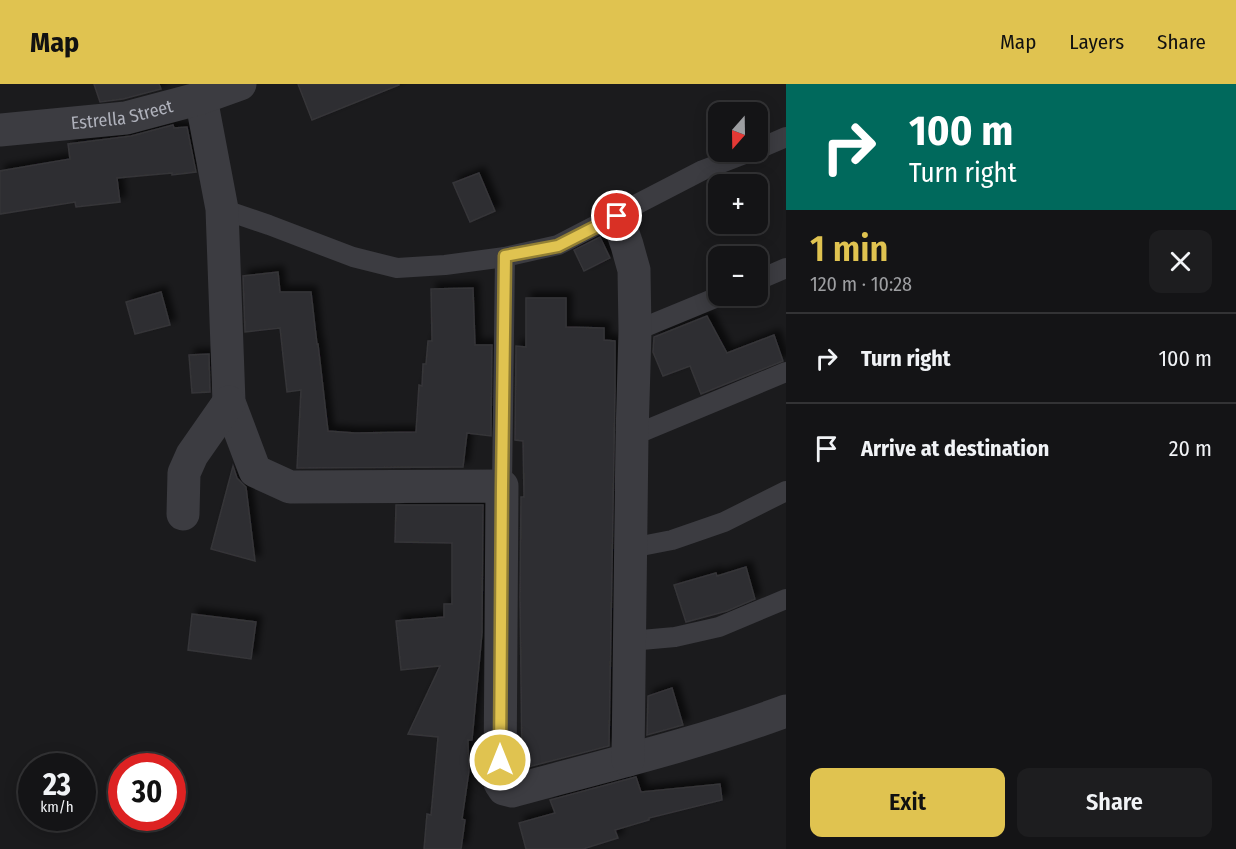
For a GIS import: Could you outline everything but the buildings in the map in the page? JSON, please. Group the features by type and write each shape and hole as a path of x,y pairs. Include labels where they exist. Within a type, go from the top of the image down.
{"street":[{"name":"Estrella Street","path":"0,130 126,118 201,98 240,84"},
{"path":"201,98 222,209 230,402 255,471 290,487 502,486 500,783 504,789 512,791 628,760 760,721 786,711"},
{"path":"617,216 634,270 628,760"},
{"path":"183,514 184,472 192,455 230,402"}],"lane":[{"path":"768,144 786,137"},
{"path":"222,209 353,257 397,268 445,265 558,246 703,170 724,162"},
{"path":"502,486 505,256"},
{"path":"768,276 786,268"},
{"path":"635,331 708,301"},
{"path":"632,436 786,372"},
{"path":"631,548 672,540 724,522 786,490"},
{"path":"630,641 675,637 719,627 786,599"}],"route":[{"path":"500,760 505,256 558,246 617,216"}]}
